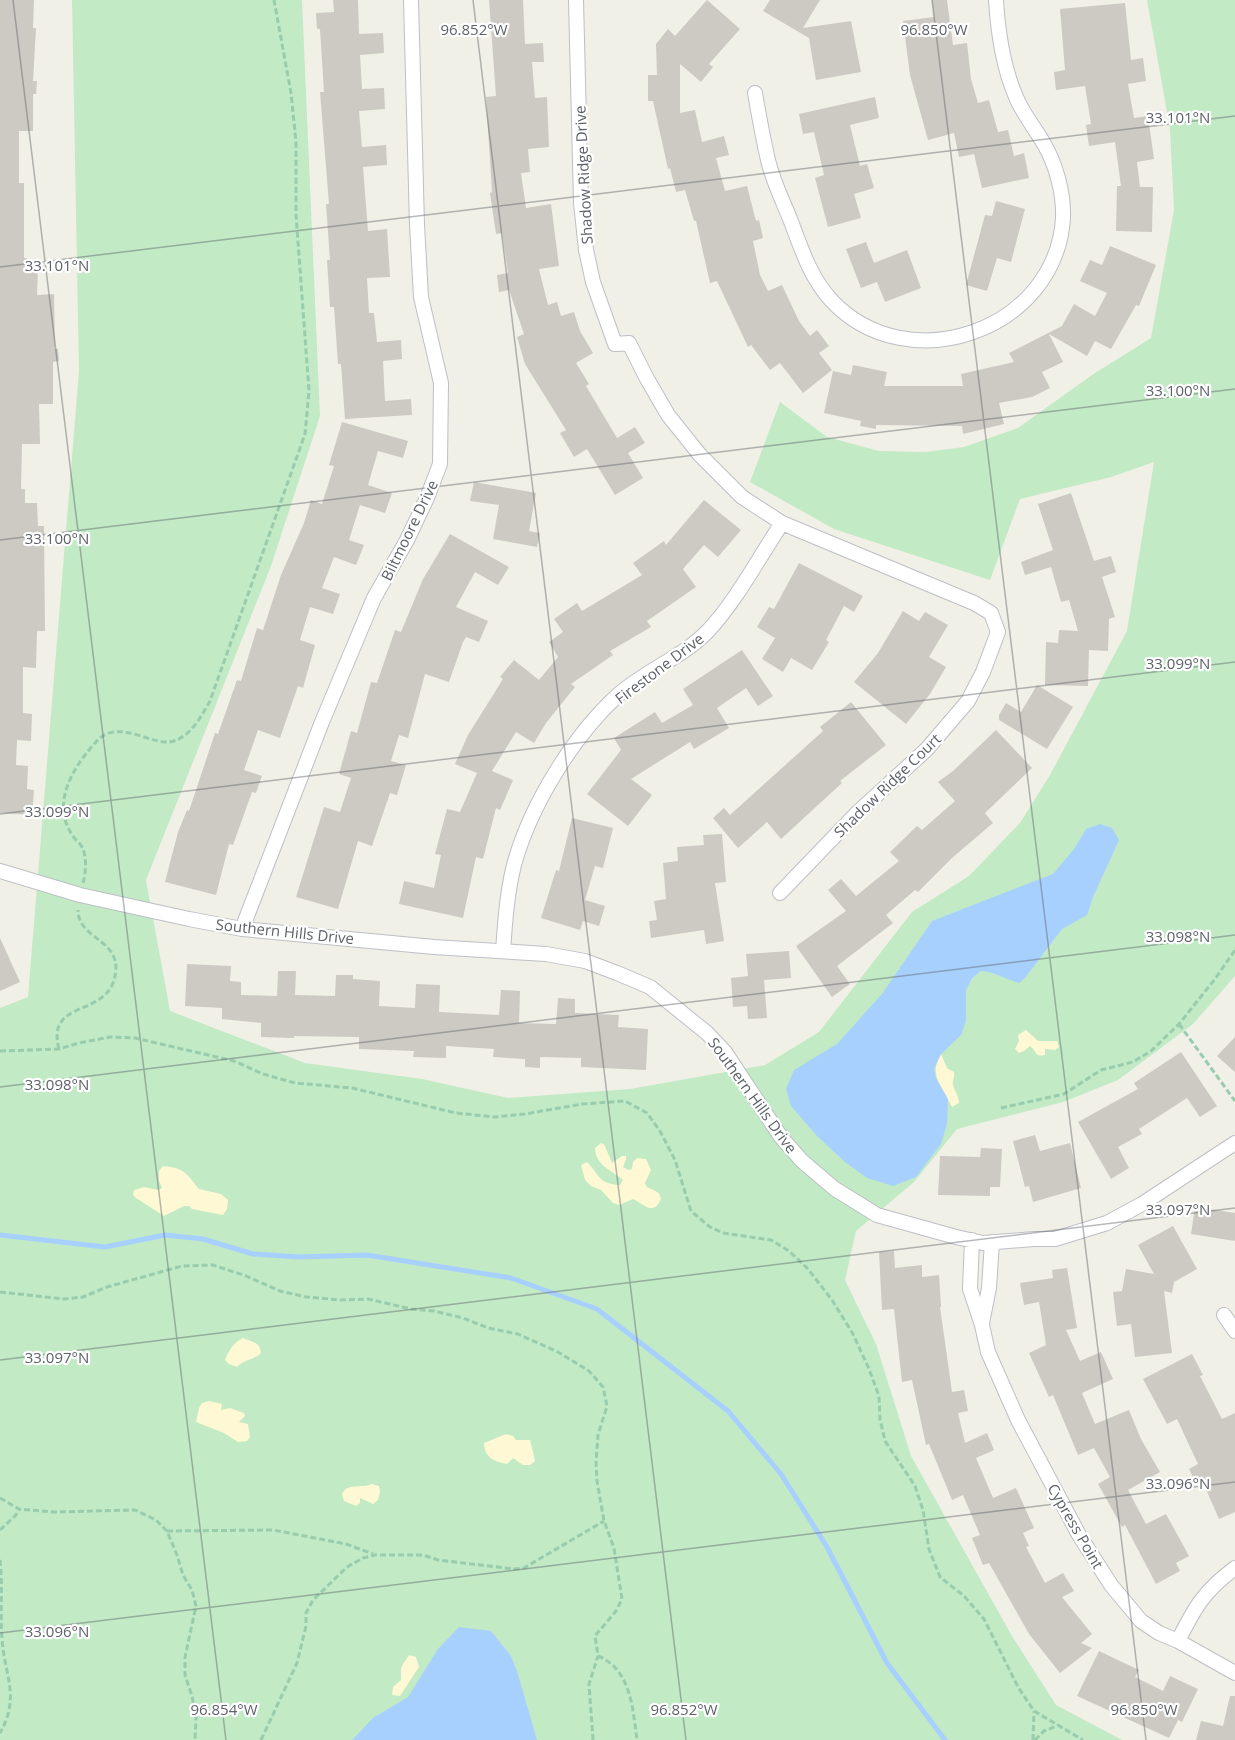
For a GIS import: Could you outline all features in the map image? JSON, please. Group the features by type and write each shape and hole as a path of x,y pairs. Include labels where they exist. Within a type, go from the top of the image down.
{"street":[{"name":"Biltmoore Drive","path":"242,929 322,722 374,598 407,540 440,465 441,383 421,297 411,0"},
{"name":"Shadow Ridge Drive","path":"576,0 582,215 593,282 615,344 629,343 668,415 700,455 742,497 782,522"},
{"path":"755,93 768,162 807,266 828,297 860,323 888,335 923,341 975,332 1010,314 1035,290 1050,267 1063,219 1062,199 1051,157 1016,99 1009,79 998,24 996,0"},
{"name":"Shadow Ridge Court","path":"780,893 856,814 927,749 961,710 983,672 998,632 991,613 974,603 782,522"},
{"name":"Firestone Drive","path":"503,951 507,900 515,864 532,819 554,773 576,742 618,695 691,646 707,632 729,605 782,522"},
{"name":"Southern Hills Drive","path":"0,872 80,895 242,929 546,954 585,962 650,987 700,1027 724,1052 780,1137 802,1161 835,1189 878,1215 972,1240 992,1242 1055,1239 1107,1223 1142,1204 1235,1143"},
{"name":"Cypress Point","path":"972,1240 970,1289 988,1352 1018,1420 1079,1535 1112,1585 1141,1621 1159,1634 1178,1641 1235,1673"},
{"name":"Cypress Point","path":"982,1325 989,1288 992,1242"},
{"path":"1224,1315 1235,1331"},
{"path":"1178,1641 1195,1607 1221,1578 1235,1568"}],"path":[{"path":"59,1049 56,1038 58,1024 64,1017 103,998 114,980 115,961 108,946 82,925 77,913 85,861 82,847 72,835 62,814 65,790 76,769 98,739 117,731 142,735 160,742 175,741 195,726 210,701 305,434 309,391 296,215 296,142 291,93 274,0"},
{"path":"1001,1108 1064,1094 1101,1070 1133,1062 1150,1051 1179,1024 1235,950"},
{"path":"1179,1024 1235,1101"},
{"path":"0,1051 59,1049 110,1037 135,1038 234,1061 262,1074 295,1083 352,1088 456,1113 495,1117 582,1104 624,1101 647,1113 660,1131 675,1160 690,1211 710,1227 723,1233 771,1240 789,1251 808,1269 832,1300 854,1334 869,1369 879,1396 880,1419 885,1441 915,1486 923,1510 929,1549 940,1577 964,1596 984,1619 1018,1687 1034,1712 1083,1740"},
{"path":"0,1292 64,1299 83,1297 107,1287 182,1266 213,1265 280,1291 306,1297 341,1300 368,1299 463,1318 488,1328 518,1334 558,1352 589,1371 603,1387 608,1406 598,1435 596,1462 604,1521 614,1548 622,1599 616,1611 594,1636 598,1656 589,1684 593,1740"},
{"path":"0,1498 19,1509 54,1512 135,1510 156,1520 167,1531 183,1575 192,1590 196,1606 185,1657 185,1675 196,1717 195,1740"},
{"path":"0,1530 16,1515 19,1509"},
{"path":"261,1740 297,1663 306,1626 306,1613 314,1600 346,1568 363,1558 375,1555 423,1555 438,1560 514,1569 524,1568 604,1521"},
{"path":"167,1531 273,1530 346,1544 375,1555"},
{"path":"0,1560 2,1640 11,1690 10,1706 0,1733"},
{"path":"598,1656 609,1661 618,1671 630,1692 637,1740"},
{"path":"1034,1712 1034,1740"},
{"path":"1034,1740 1044,1731 1059,1725"}],"green space":[{"path":"72,0 302,0 320,416 271,566 146,880 170,1011 305,1063 422,1079 508,1098 630,1089 765,1065 819,1032 912,912 969,876 1020,823 1050,775 1127,631 1154,462 1111,477 1020,499 990,580 834,529 750,482 780,402 827,437 879,451 926,452 964,447 1018,428 1092,375 1151,338 1174,210 1170,129 1147,0 1235,0 1235,976 1193,1024 1118,1080 1063,1102 957,1129 914,1182 856,1231 845,1280 876,1344 911,1456 1012,1636 1056,1705 1122,1740 0,1740 0,1008 28,997 79,371"}],"sand":[{"path":"1026,1030 1038,1041 1057,1041 1059,1047 1055,1050 1045,1049 1045,1055 1037,1054 1030,1046 1019,1053 1015,1049 1019,1041 1018,1035"},
{"path":"941,1054 947,1068 954,1072 953,1085 959,1103 952,1107 936,1075 937,1061"},
{"path":"601,1143 604,1144 612,1163 626,1156 623,1167 628,1170 632,1169 633,1162 637,1158 646,1159 651,1170 645,1183 647,1187 659,1193 661,1199 655,1207 648,1208 633,1199 619,1205 613,1203 601,1190 591,1186 585,1180 581,1165 587,1162 607,1183 620,1185 623,1180 598,1159 595,1148"},
{"path":"163,1166 184,1172 199,1189 221,1194 228,1200 227,1209 223,1215 184,1206 164,1216 136,1198 133,1195 134,1190 144,1187 158,1190 162,1188 159,1171"},
{"path":"243,1338 257,1344 261,1353 237,1367 225,1360 232,1347"},
{"path":"209,1401 222,1404 221,1410 230,1408 244,1413 245,1416 239,1422 248,1424 250,1437 247,1441 238,1442 224,1433 196,1422 202,1403"},
{"path":"506,1434 513,1436 516,1440 530,1440 535,1461 530,1465 523,1465 513,1458 507,1464 491,1458 484,1448 484,1443"},
{"path":"372,1484 379,1486 380,1492 378,1500 373,1504 360,1498 360,1503 356,1506 344,1501 342,1494 348,1488"},
{"path":"409,1655 416,1657 419,1667 400,1696 392,1695 393,1687 401,1680 402,1667"}],"water":[{"path":"1100,824 1112,828 1119,840 1087,915 1062,929 1019,983 981,971 972,978 966,990 966,1021 961,1035 941,1054 934,1069 936,1078 948,1099 947,1124 941,1144 916,1177 893,1186 867,1178 845,1162 817,1136 791,1106 786,1089 794,1070 837,1044 882,994 932,921 1053,874 1074,849 1086,829"},
{"path":"459,1627 491,1631 511,1656 537,1740 352,1740 373,1718 408,1697 438,1649"}],"building":[{"path":"0,0 34,0 33,28 36,28 33,81 37,81 36,94 33,94 33,131 19,131 19,183 24,183 24,258 27,258 27,269 38,269 37,295 54,294 55,349 58,349 59,361 53,362 53,404 39,404 40,444 22,444 21,489 25,489 25,503 37,503 38,526 44,526 45,631 37,631 36,668 23,667 23,713 32,714 31,741 17,740 16,765 28,766 27,789 34,790 32,815 0,813"},
{"path":"333,0 358,0 359,34 383,33 384,53 360,55 362,89 384,88 385,109 359,111 362,147 386,145 387,165 363,167 368,231 387,229 390,277 367,278 369,313 374,313 377,342 401,340 402,359 383,361 385,401 411,399 412,415 345,419 334,307 330,307 327,260 330,260 326,204 329,204 320,92 324,92 320,29 317,29 316,13 334,12"},
{"path":"489,0 523,0 525,44 543,43 544,62 532,62 535,98 547,97 549,147 528,149 530,172 521,173 526,208 551,204 559,266 539,269 548,305 557,302 561,316 574,312 580,331 593,353 576,363 589,384 586,386 617,438 635,427 645,443 628,453 643,478 615,495 587,449 574,457 560,433 566,430 525,364 517,337 524,334 509,290 499,292 497,275 508,273 502,233 496,234 490,193 492,192 486,97 496,96"},
{"path":"707,0 740,29 709,64 713,67 701,82 680,64 680,113 695,110 702,142 724,136 729,155 716,158 725,191 747,186 763,238 753,241 760,275 768,291 782,285 799,321 810,336 817,330 829,346 819,353 832,370 803,393 780,363 770,370 751,345 748,347 717,281 710,283 696,221 694,221 685,190 676,192 670,168 668,169 653,101 648,101 648,75 657,75 656,44 668,29 675,36"},
{"path":"770,0 820,0 803,28 851,21 861,72 816,80 809,38 763,11"},
{"path":"932,0 947,0 953,45 967,43 971,79 978,103 989,100 998,132 1008,130 1014,156 1024,153 1029,178 982,188 974,154 959,157 954,133 928,140 910,75 903,21 934,17"},
{"path":"1125,3 1131,60 1143,58 1146,81 1128,84 1134,118 1148,116 1154,159 1137,162 1140,187 1153,187 1152,232 1116,231 1117,186 1121,186 1115,142 1089,146 1086,125 1091,124 1085,86 1056,90 1054,72 1065,70 1060,9"},
{"path":"875,97 879,118 850,125 860,166 867,164 874,188 854,194 861,218 828,227 815,178 824,175 814,132 803,134 799,114"},
{"path":"996,201 1025,209 1011,262 997,258 987,291 966,285 985,215 992,216"},
{"path":"866,242 874,263 907,250 921,288 885,302 877,282 861,288 846,249"},
{"path":"1110,246 1156,265 1139,306 1136,305 1111,349 1095,341 1087,356 1049,334 1063,362 1042,372 1050,388 1032,397 999,403 1004,424 963,434 962,426 876,425 876,429 860,426 861,421 824,413 833,371 851,375 853,365 887,372 884,386 963,386 961,374 1014,362 1009,353 1062,326 1074,304 1095,316 1107,293 1080,281 1090,260 1102,265"},
{"path":"342,422 408,441 403,458 378,451 368,485 392,493 385,513 360,505 349,540 364,545 356,565 334,557 322,588 340,594 333,614 310,607 300,640 315,645 303,688 298,686 280,738 258,730 244,770 262,776 256,793 252,792 233,845 229,844 216,895 165,882 178,832 187,810 189,811 215,733 218,734 237,680 241,681 257,628 263,630 281,575 304,523 311,500 322,504 334,466 329,465"},
{"path":"474,482 536,493 529,531 540,533 537,547 493,539 499,505 470,501"},
{"path":"1071,493 1094,561 1111,556 1116,572 1102,577 1115,617 1109,619 1108,651 1089,650 1088,686 1045,685 1046,642 1058,643 1059,630 1078,631 1069,600 1061,602 1051,567 1025,575 1021,562 1053,550 1038,504"},
{"path":"704,500 741,530 718,557 704,545 683,569 696,587 647,621 651,627 610,651 613,655 571,684 575,687 546,723 534,743 516,732 492,771 513,780 500,810 496,808 483,859 476,857 463,918 399,904 404,881 434,888 441,855 435,854 447,809 460,812 477,773 455,764 468,735 503,679 500,677 514,660 539,680 558,657 549,642 563,632 554,619 577,603 582,611 642,575 633,563 664,541 666,545"},
{"path":"450,534 509,567 498,585 475,572 456,607 488,621 479,642 466,637 449,682 425,674 408,738 399,735 391,761 406,765 397,795 390,793 372,846 358,841 338,909 296,897 324,807 340,812 351,778 339,774 351,731 357,733 371,682 377,683 395,630 401,632 423,579"},
{"path":"799,563 863,596 854,612 844,606 826,640 829,642 812,670 791,658 783,672 762,659 775,638 757,627 769,607 774,609"},
{"path":"903,611 919,621 925,612 948,625 929,657 946,667 930,694 906,724 854,682 878,653"},
{"path":"742,650 773,696 758,706 746,688 717,708 729,728 694,749 690,742 631,779 652,795 628,826 587,794 621,750 614,738 655,712 662,723 693,705 683,689"},
{"path":"1037,685 1073,707 1047,749 999,720 999,715 1006,703 1021,712"},
{"path":"851,702 886,745 840,781 842,783 781,839 767,822 738,848 713,818 724,808 730,815 823,731 820,727"},
{"path":"996,730 1032,768 985,813 993,823 952,858 918,892 915,890 886,915 893,923 837,966 850,984 832,997 796,946 846,911 828,890 841,879 856,896 899,861 890,852 917,826 922,830 955,801 938,782 953,771"},
{"path":"572,818 613,828 603,868 595,866 585,900 605,906 599,926 583,921 580,930 541,918 556,870 559,871"},
{"path":"722,834 726,882 715,883 724,941 706,944 704,930 651,938 649,921 657,920 654,901 666,899 663,863 678,861 677,847 704,845 703,835"},
{"path":"0,938 20,982 0,991"},
{"path":"789,951 791,978 764,980 767,1018 748,1019 747,1006 733,1007 731,978 748,976 746,954"},
{"path":"187,964 231,966 230,981 241,982 241,995 277,996 278,971 296,971 295,995 335,996 336,975 353,975 353,979 380,981 379,1006 415,1008 416,984 440,985 439,1012 499,1015 501,990 520,991 519,1023 556,1024 558,998 575,999 575,1013 619,1015 618,1027 648,1029 646,1070 581,1067 581,1058 540,1057 540,1068 525,1067 525,1059 493,1057 494,1049 446,1046 446,1058 413,1057 414,1051 359,1049 359,1037 261,1037 261,1023 222,1019 222,1008 185,1006"},
{"path":"1235,1037 1235,1072 1217,1056"},
{"path":"1181,1052 1217,1106 1200,1117 1187,1098 1139,1129 1142,1134 1118,1147 1129,1168 1111,1179 1078,1122 1138,1089 1134,1083"},
{"path":"1035,1135 1040,1151 1070,1143 1081,1188 1033,1202 1029,1186 1025,1187 1013,1141"},
{"path":"981,1148 1002,1149 1000,1187 990,1187 990,1196 938,1195 940,1156 980,1157"},
{"path":"1195,1207 1235,1213 1235,1241 1191,1234"},
{"path":"1173,1226 1197,1269 1174,1282 1172,1293 1164,1291 1172,1353 1135,1357 1131,1324 1117,1326 1113,1292 1122,1291 1126,1269 1154,1274 1138,1245"},
{"path":"894,1251 895,1268 922,1265 922,1277 939,1275 940,1307 952,1392 964,1390 968,1411 958,1413 965,1443 987,1433 994,1450 976,1458 993,1498 1016,1488 1034,1528 1023,1533 1029,1546 1026,1547 1045,1583 1063,1573 1074,1591 1062,1597 1092,1634 1081,1643 1092,1648 1060,1673 1029,1634 989,1563 983,1565 972,1538 980,1535 963,1495 952,1500 929,1444 926,1445 912,1380 902,1382 894,1309 882,1310 879,1252"},
{"path":"1067,1268 1077,1328 1066,1330 1080,1361 1101,1352 1113,1379 1082,1393 1095,1424 1129,1410 1141,1439 1160,1472 1128,1490 1146,1524 1166,1514 1189,1556 1176,1563 1180,1571 1156,1584 1125,1525 1122,1527 1098,1484 1110,1477 1094,1448 1078,1455 1053,1395 1049,1397 1029,1353 1046,1345 1039,1302 1024,1305 1020,1283 1053,1278 1052,1270"},
{"path":"1192,1354 1203,1375 1200,1376 1222,1419 1235,1413 1235,1512 1219,1519 1201,1478 1195,1481 1189,1469 1198,1464 1177,1419 1167,1424 1143,1379"},
{"path":"1099,1651 1139,1670 1135,1677 1163,1691 1170,1676 1198,1689 1182,1722 1178,1720 1169,1738 1077,1696"},
{"path":"1230,1696 1235,1696 1235,1740 1196,1740 1201,1721 1223,1726"}],"waterway":[{"path":"0,1235 105,1247 165,1235 203,1239 253,1254 299,1257 367,1255 511,1278 597,1309 728,1411 781,1474 827,1547 887,1663 945,1740"}]}
